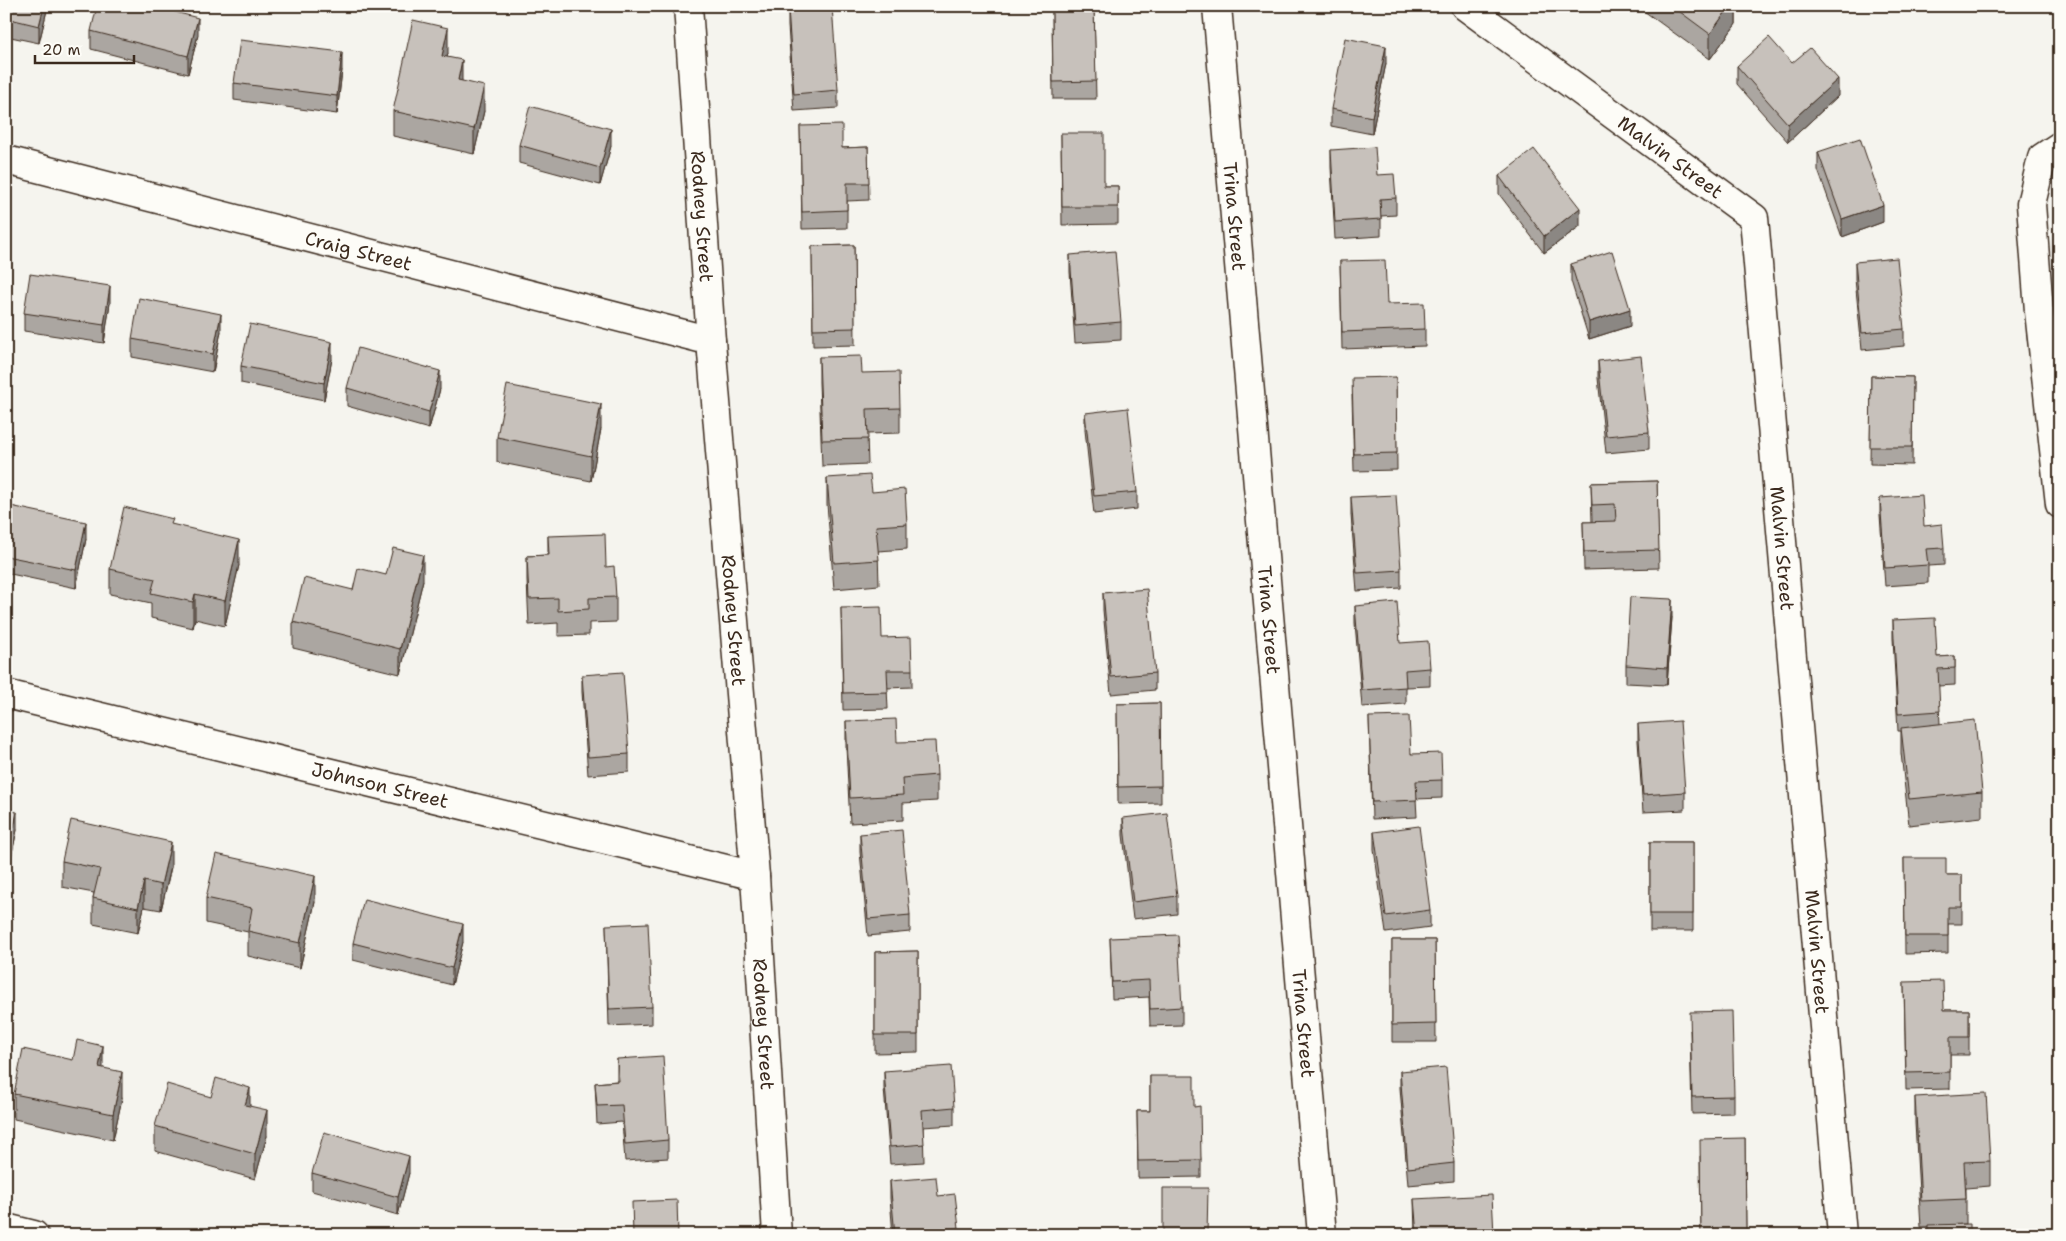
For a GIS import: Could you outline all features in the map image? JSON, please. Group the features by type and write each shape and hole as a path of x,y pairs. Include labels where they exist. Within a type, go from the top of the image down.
{"street":[{"name":"Rodney Street","path":"688,6 711,341 755,876 777,1235"},
{"name":"Trina Street","path":"1217,6 1322,1235"},
{"name":"Malvin Street","path":"1465,6 1754,218 1842,1235"},
{"path":"2060,146 2042,158 2031,204 2039,311 2060,504"},
{"name":"Craig Street","path":"6,160 711,341"},
{"name":"Johnson Street","path":"6,694 755,876"},
{"path":"6,1228 34,1235"}],"building":[{"path":"6,6 44,6 39,26 6,18"},
{"path":"97,6 152,6 198,18 188,56 91,31"},
{"path":"832,6 838,90 794,94 788,9"},
{"path":"1672,6 1730,6 1710,34"},
{"path":"1094,8 1096,81 1053,82 1052,9"},
{"path":"413,20 448,28 442,56 462,60 458,80 484,86 474,129 393,111"},
{"path":"1769,37 1792,63 1810,48 1838,79 1788,124 1737,66"},
{"path":"1345,38 1386,46 1372,117 1331,109"},
{"path":"240,40 342,52 337,96 234,83"},
{"path":"530,106 611,129 600,168 519,145"},
{"path":"842,125 842,148 868,147 869,183 847,183 847,210 802,212 800,126"},
{"path":"1061,133 1104,133 1104,186 1118,186 1118,207 1062,207"},
{"path":"1860,138 1883,205 1842,219 1818,152"},
{"path":"1375,147 1377,175 1394,174 1396,198 1380,199 1381,219 1335,222 1331,150"},
{"path":"1534,149 1580,208 1544,236 1499,176"},
{"path":"854,245 855,328 813,329 812,246"},
{"path":"1115,251 1121,322 1075,326 1070,255"},
{"path":"1612,251 1630,309 1589,322 1571,264"},
{"path":"1897,258 1904,329 1862,333 1855,262"},
{"path":"1385,260 1387,304 1424,303 1425,329 1342,332 1340,261"},
{"path":"30,274 110,286 104,325 24,313"},
{"path":"139,298 221,314 213,354 132,339"},
{"path":"250,324 332,342 324,383 241,366"},
{"path":"358,348 440,371 429,412 347,388"},
{"path":"861,356 862,373 899,372 900,408 867,409 868,439 822,440 819,357"},
{"path":"1641,356 1649,432 1606,436 1598,361"},
{"path":"1871,376 1913,377 1912,447 1870,447"},
{"path":"1396,377 1397,453 1354,454 1352,378"},
{"path":"507,385 601,404 591,456 497,437"},
{"path":"1128,408 1137,492 1094,496 1085,413"},
{"path":"870,475 872,492 905,489 907,524 876,526 879,560 834,563 827,478"},
{"path":"1657,481 1659,550 1584,552 1583,522 1616,521 1615,504 1592,505 1591,483"},
{"path":"1396,495 1401,570 1357,573 1351,497"},
{"path":"1922,495 1924,526 1942,524 1944,548 1926,549 1928,565 1885,568 1880,498"},
{"path":"6,505 86,522 76,570 6,556"},
{"path":"124,507 173,519 171,524 239,540 225,601 195,594 193,602 151,593 155,579 110,569"},
{"path":"605,534 606,567 614,566 616,597 589,598 589,609 558,611 558,598 529,599 527,556 549,555 548,536"},
{"path":"393,548 423,555 400,649 293,622 304,578 353,590 358,568 386,575"},
{"path":"1147,589 1155,673 1111,677 1103,593"},
{"path":"1630,597 1672,599 1667,668 1626,665"},
{"path":"1397,602 1400,643 1428,641 1430,668 1405,670 1406,687 1362,690 1355,606"},
{"path":"881,607 882,638 911,637 912,670 887,670 888,692 843,693 841,608"},
{"path":"1935,618 1937,657 1955,656 1955,668 1938,669 1940,711 1898,714 1893,620"},
{"path":"623,672 629,754 588,757 582,675"},
{"path":"1160,703 1161,786 1118,787 1117,704"},
{"path":"1409,716 1411,754 1441,753 1442,780 1416,781 1417,800 1372,802 1369,717"},
{"path":"896,719 897,742 935,741 937,775 902,778 903,795 850,798 846,721"},
{"path":"1975,720 1982,792 1909,799 1901,728"},
{"path":"1680,721 1685,792 1643,795 1638,724"},
{"path":"6,810 17,812 8,854 6,853"},
{"path":"1167,813 1177,896 1133,902 1123,818"},
{"path":"71,820 171,842 161,885 144,881 138,908 93,898 100,869 62,861"},
{"path":"1419,826 1430,910 1386,916 1374,832"},
{"path":"902,830 910,915 868,919 860,834"},
{"path":"1650,842 1693,842 1693,914 1650,914"},
{"path":"216,854 315,876 300,943 248,931 252,908 206,898"},
{"path":"1904,858 1946,858 1946,875 1962,875 1962,907 1948,907 1948,936 1905,936"},
{"path":"364,899 463,924 452,968 353,943"},
{"path":"648,923 652,1007 609,1009 606,925"},
{"path":"1178,935 1182,1007 1150,1009 1149,980 1112,982 1110,938"},
{"path":"1392,940 1435,940 1436,1024 1392,1025"},
{"path":"918,951 918,1035 875,1035 875,952"},
{"path":"1943,981 1944,1010 1969,1010 1969,1037 1950,1037 1950,1072 1906,1073 1904,982"},
{"path":"1732,1011 1734,1096 1692,1097 1690,1012"},
{"path":"77,1040 103,1046 99,1067 122,1072 113,1114 14,1094 23,1049 73,1060"},
{"path":"663,1056 668,1140 625,1144 622,1105 597,1106 595,1083 619,1081 617,1059"},
{"path":"951,1066 954,1107 922,1110 924,1144 890,1147 884,1071"},
{"path":"1446,1067 1454,1163 1408,1168 1400,1071"},
{"path":"1150,1076 1194,1076 1194,1107 1200,1106 1201,1160 1138,1161 1137,1111 1150,1111"},
{"path":"216,1078 250,1088 245,1105 267,1110 255,1154 155,1126 167,1084 211,1097"},
{"path":"1986,1093 1990,1161 1964,1162 1966,1199 1921,1201 1915,1097"},
{"path":"324,1132 409,1156 398,1197 312,1173"},
{"path":"1745,1138 1746,1232 1701,1233 1700,1139"},
{"path":"936,1177 938,1196 955,1194 959,1228 941,1229 941,1235 895,1235 890,1181"},
{"path":"1163,1188 1208,1188 1207,1235 1163,1235"},
{"path":"1492,1195 1494,1235 1417,1235 1414,1199"},
{"path":"677,1200 678,1235 633,1235 632,1202"},
{"path":"1970,1224 1970,1235 1928,1235 1928,1225"}]}
